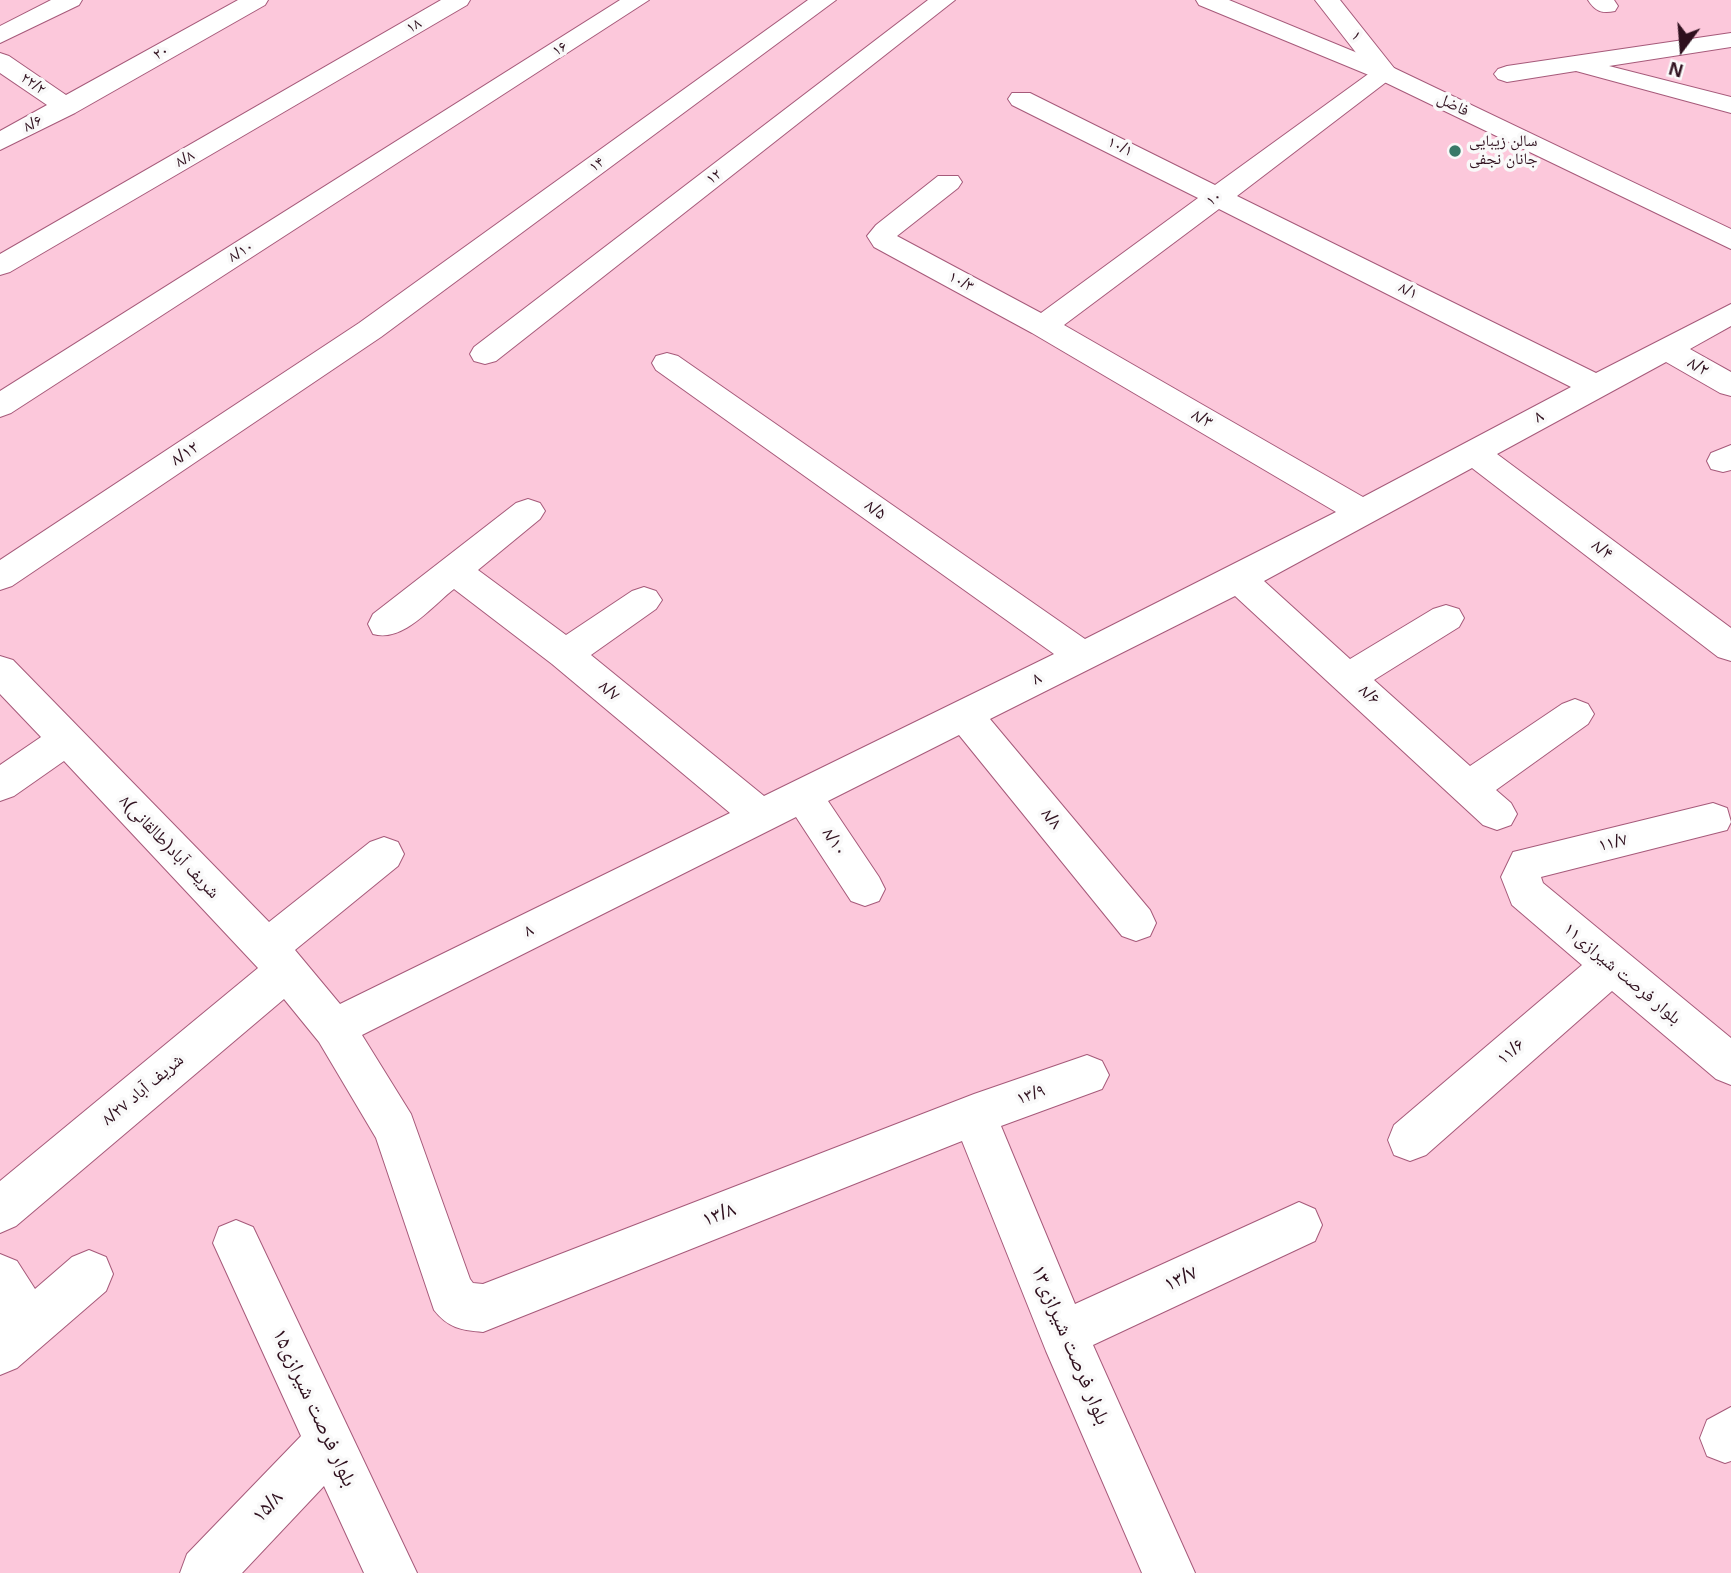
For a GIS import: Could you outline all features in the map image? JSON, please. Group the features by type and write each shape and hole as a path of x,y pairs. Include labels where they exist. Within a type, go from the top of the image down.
{"street":[{"path":"0,36 70,0"},
{"name":"۲۰","path":"66,107 256,0"},
{"name":"۱۸","path":"369,52 458,0"},
{"name":"۱۶","path":"482,99 638,0"},
{"name":"۱۴","path":"370,330 824,0"},
{"name":"۱۲","path":"485,354 943,0"},
{"name":"فاضل","path":"1208,0 1385,73 1731,240"},
{"name":"۱","path":"1327,0 1385,73"},
{"path":"1507,74 1731,40"},
{"name":"۸/۸","path":"0,266 369,52"},
{"name":"۲۲/۲","path":"0,61 66,107"},
{"path":"1571,64 1731,105"},
{"name":"۱۰","path":"1042,326 1385,73"},
{"name":"۸/۱۰","path":"0,406 482,99"},
{"name":"۱۰/۱","path":"1021,99 1219,195"},
{"name":"۸/۶","path":"0,142 66,107"},
{"name":"۱۰/۳","path":"948,182 881,236 884,241 1042,326"},
{"name":"۸/۱","path":"1219,195 1596,386"},
{"name":"۸","path":"334,1028 1239,579 1731,314"},
{"name":"۸/۳","path":"1042,326 1362,512"},
{"name":"۸/۱۲","path":"0,577 370,330"},
{"name":"۸/۲","path":"1665,348 1731,386"},
{"name":"۸/۵","path":"667,363 1083,656"},
{"name":"۸/۴","path":"1473,452 1731,647"},
{"path":"386,624 528,511"},
{"name":"۸/۷","path":"454,570 565,654 761,816"},
{"name":"۸/۶","path":"1239,579 1497,814"},
{"path":"565,654 644,600"},
{"path":"1349,677 1446,618"},
{"name":"۸شریف آباد(طالقانی)","path":"0,670 276,959 334,1028 395,1129 451,1293 461,1306"},
{"path":"1469,788 1575,714"},
{"name":"۸/۸","path":"965,715 1136,923"},
{"path":"0,785 65,740"},
{"name":"۸/۱۰","path":"803,795 865,890"},
{"name":"۱۱/۷","path":"1521,877 1527,864 1713,819"},
{"name":"شریف آباد ۸/۲۷","path":"0,1210 276,959 384,854"},
{"name":"بلوار فرصت شیرازی۱۱","path":"1521,877 1526,892 1731,1065"},
{"name":"۱۱/۶","path":"1409,1140 1612,965"},
{"name":"۱۳/۹","path":"974,1115 1087,1074"},
{"name":"۱۳/۸","path":"461,1306 483,1308 974,1115"},
{"name":"بلوار فرصت شیرازی۱۳","path":"974,1115 1063,1334 1165,1572"},
{"name":"۱۳/۷","path":"1063,1334 1299,1225"},
{"name":"بلوار فرصت شیرازی۱۵","path":"236,1243 391,1573"},
{"path":"0,1278 15,1338 89,1274"},
{"name":"۱۵/۸","path":"206,1573 331,1441"}],"place":[{"name":"سالن زیبایی جانان نجفی","path":"1455,151"}]}
